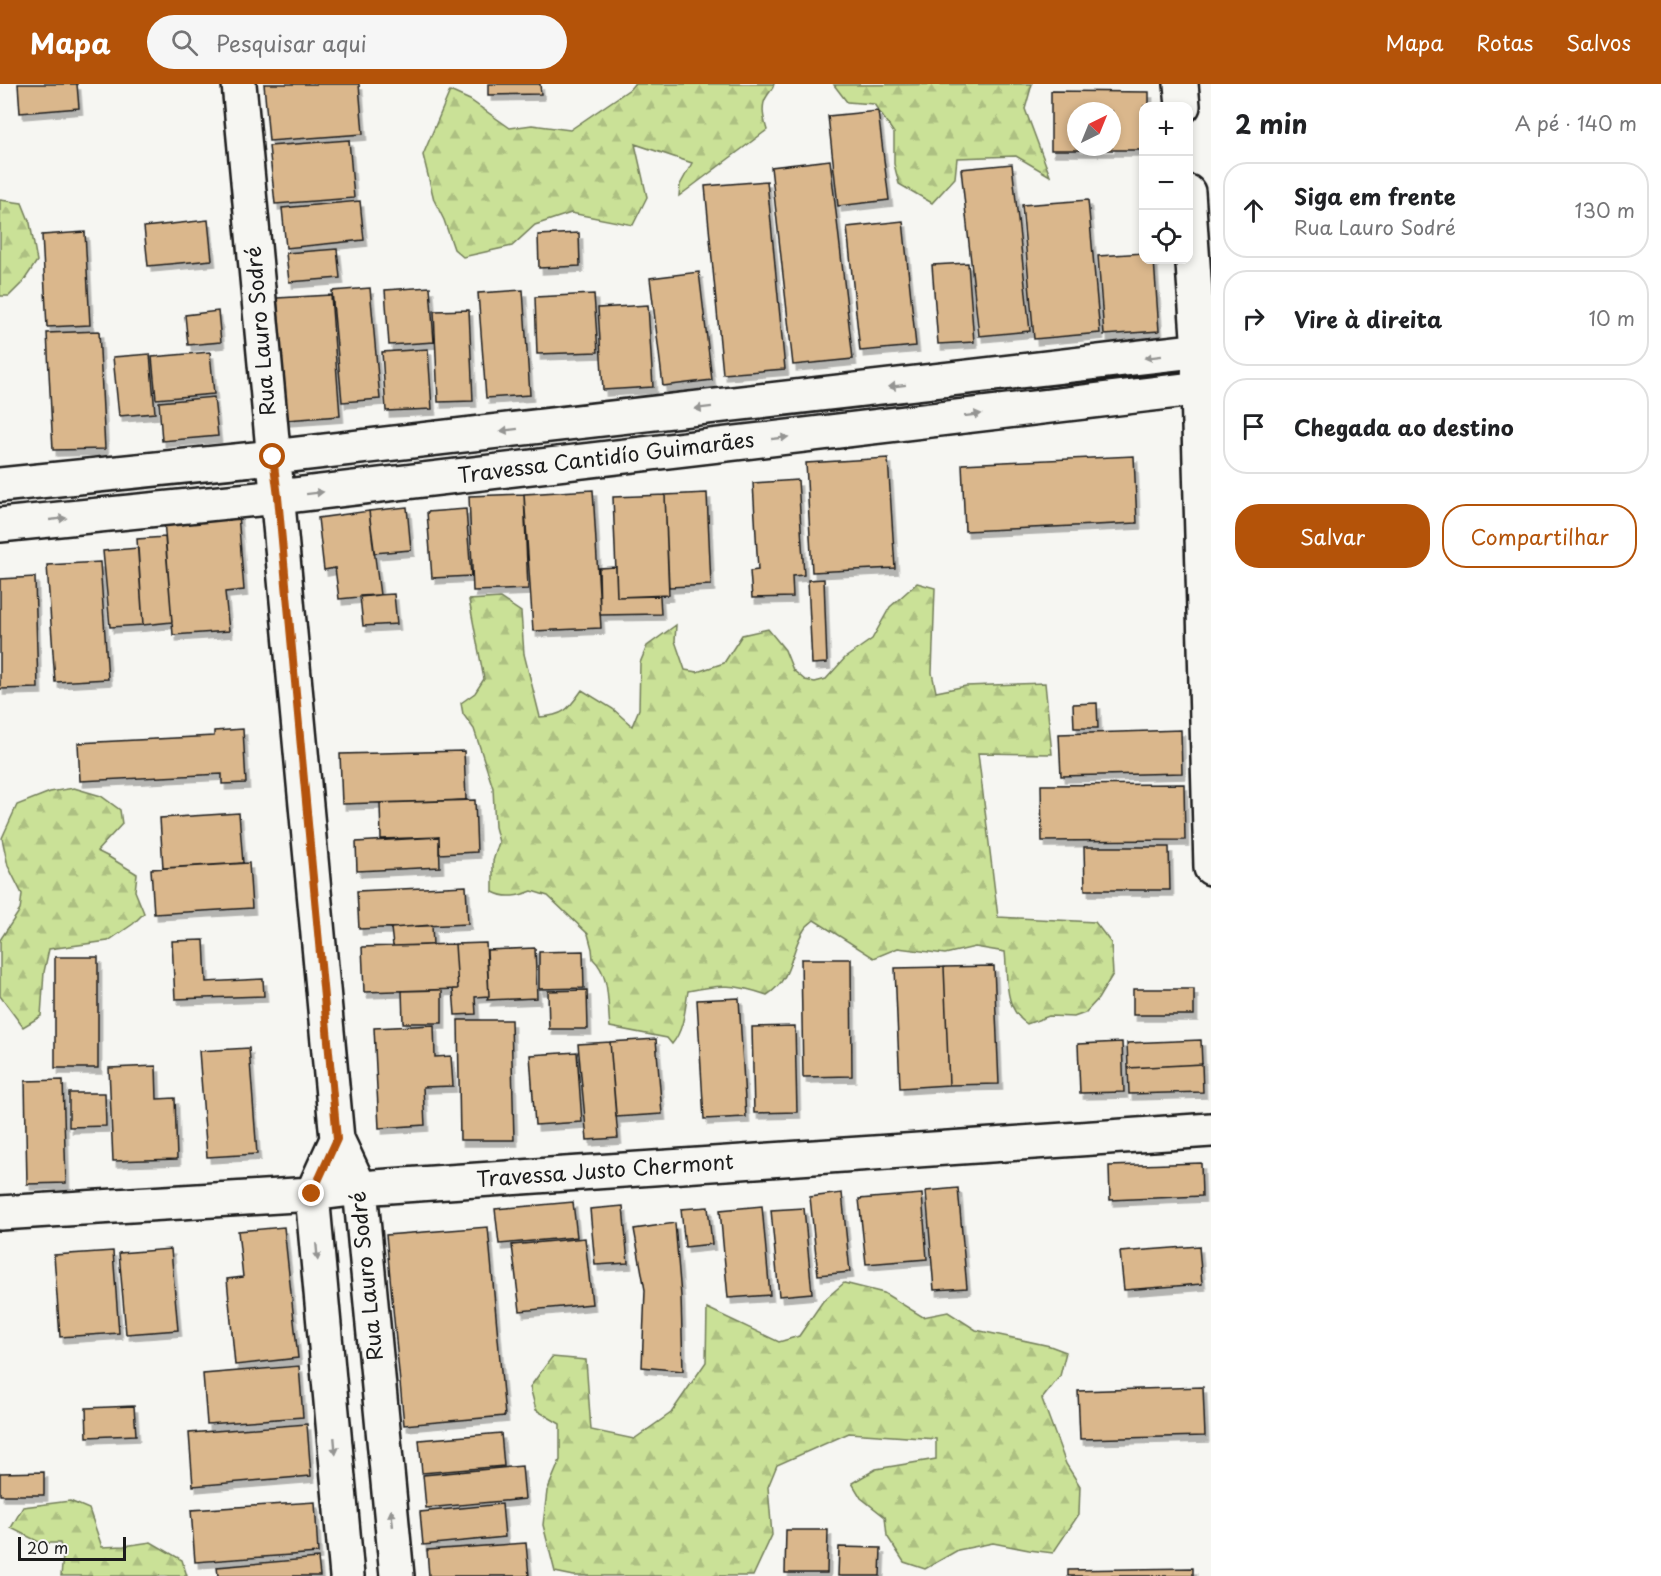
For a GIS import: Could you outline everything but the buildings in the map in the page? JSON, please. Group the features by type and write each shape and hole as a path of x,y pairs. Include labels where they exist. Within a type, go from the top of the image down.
{"street":[{"name":"Rua Lauro Sodré","path":"238,84 337,1139 360,1188 397,1576"},
{"path":"1181,84 1183,102"},
{"path":"1190,210 1205,350 1211,868"},
{"name":"Travessa Cantidío Guimarães","path":"0,485 273,457 1205,350"},
{"name":"Travessa Cantidío Guimarães","path":"0,525 278,497 1205,388"},
{"name":"Travessa Justo Chermont","path":"0,1214 1211,1130"},
{"path":"337,1139 312,1194 347,1576"}],"green space":[{"path":"634,84 774,84 764,104 763,113 767,130 679,196 680,185 692,163 635,144 647,197 633,225 571,213 535,225 512,246 463,257 454,249 434,200 423,155 450,91 470,100 510,128 532,125 570,130"},
{"path":"1032,84 1025,109 1050,176 1016,156 957,158 955,178 932,203 899,184 894,164 894,133 874,104 847,102 834,85"},
{"path":"0,200 22,203 30,223 37,261 23,282 9,296 0,296"},
{"path":"917,583 935,588 932,673 936,692 966,686 1045,683 1052,754 978,753 998,917 1095,922 1111,943 1113,974 1098,999 1085,1013 1074,1017 1049,1016 1027,1024 1019,1017 1010,1001 1005,952 975,947 945,954 898,948 874,958 814,920 799,938 782,981 767,995 728,986 688,991 682,1026 672,1044 667,1038 610,1027 605,982 599,966 593,959 588,934 548,896 532,891 512,896 503,896 493,892 493,861 499,842 495,827 493,788 474,729 463,714 461,703 475,693 484,679 469,600 500,598 521,612 524,654 540,717 555,715 566,710 582,690 613,709 632,726 639,709 640,663 647,646 676,625 675,641 685,670 697,672 724,663 742,635 768,629 785,650 793,670 805,680 815,682 826,679 845,658 872,639 890,607"},
{"path":"74,788 101,796 120,810 122,824 97,851 137,874 135,891 144,913 133,924 108,941 49,949 44,972 41,1016 23,1027 0,996 0,940 20,910 22,894 8,866 2,838 17,805 50,792"},
{"path":"844,1283 884,1293 923,1317 948,1312 976,1330 1050,1346 1066,1352 1060,1376 1042,1399 1066,1464 1080,1486 1079,1514 1053,1553 993,1543 958,1550 925,1569 904,1562 887,1536 885,1517 861,1498 852,1483 876,1469 936,1459 936,1439 849,1433 777,1465 768,1487 772,1535 753,1576 574,1576 555,1572 543,1525 547,1491 560,1460 560,1424 536,1410 530,1387 552,1357 586,1360 591,1430 634,1439 671,1413 706,1362 707,1308 779,1342 799,1336 823,1301"},
{"path":"70,1501 89,1509 102,1547 151,1542 182,1560 187,1576 61,1576 63,1556 60,1543 41,1543 11,1528 23,1507"}],"route":[{"path":"273,457 337,1139 312,1194"}]}
